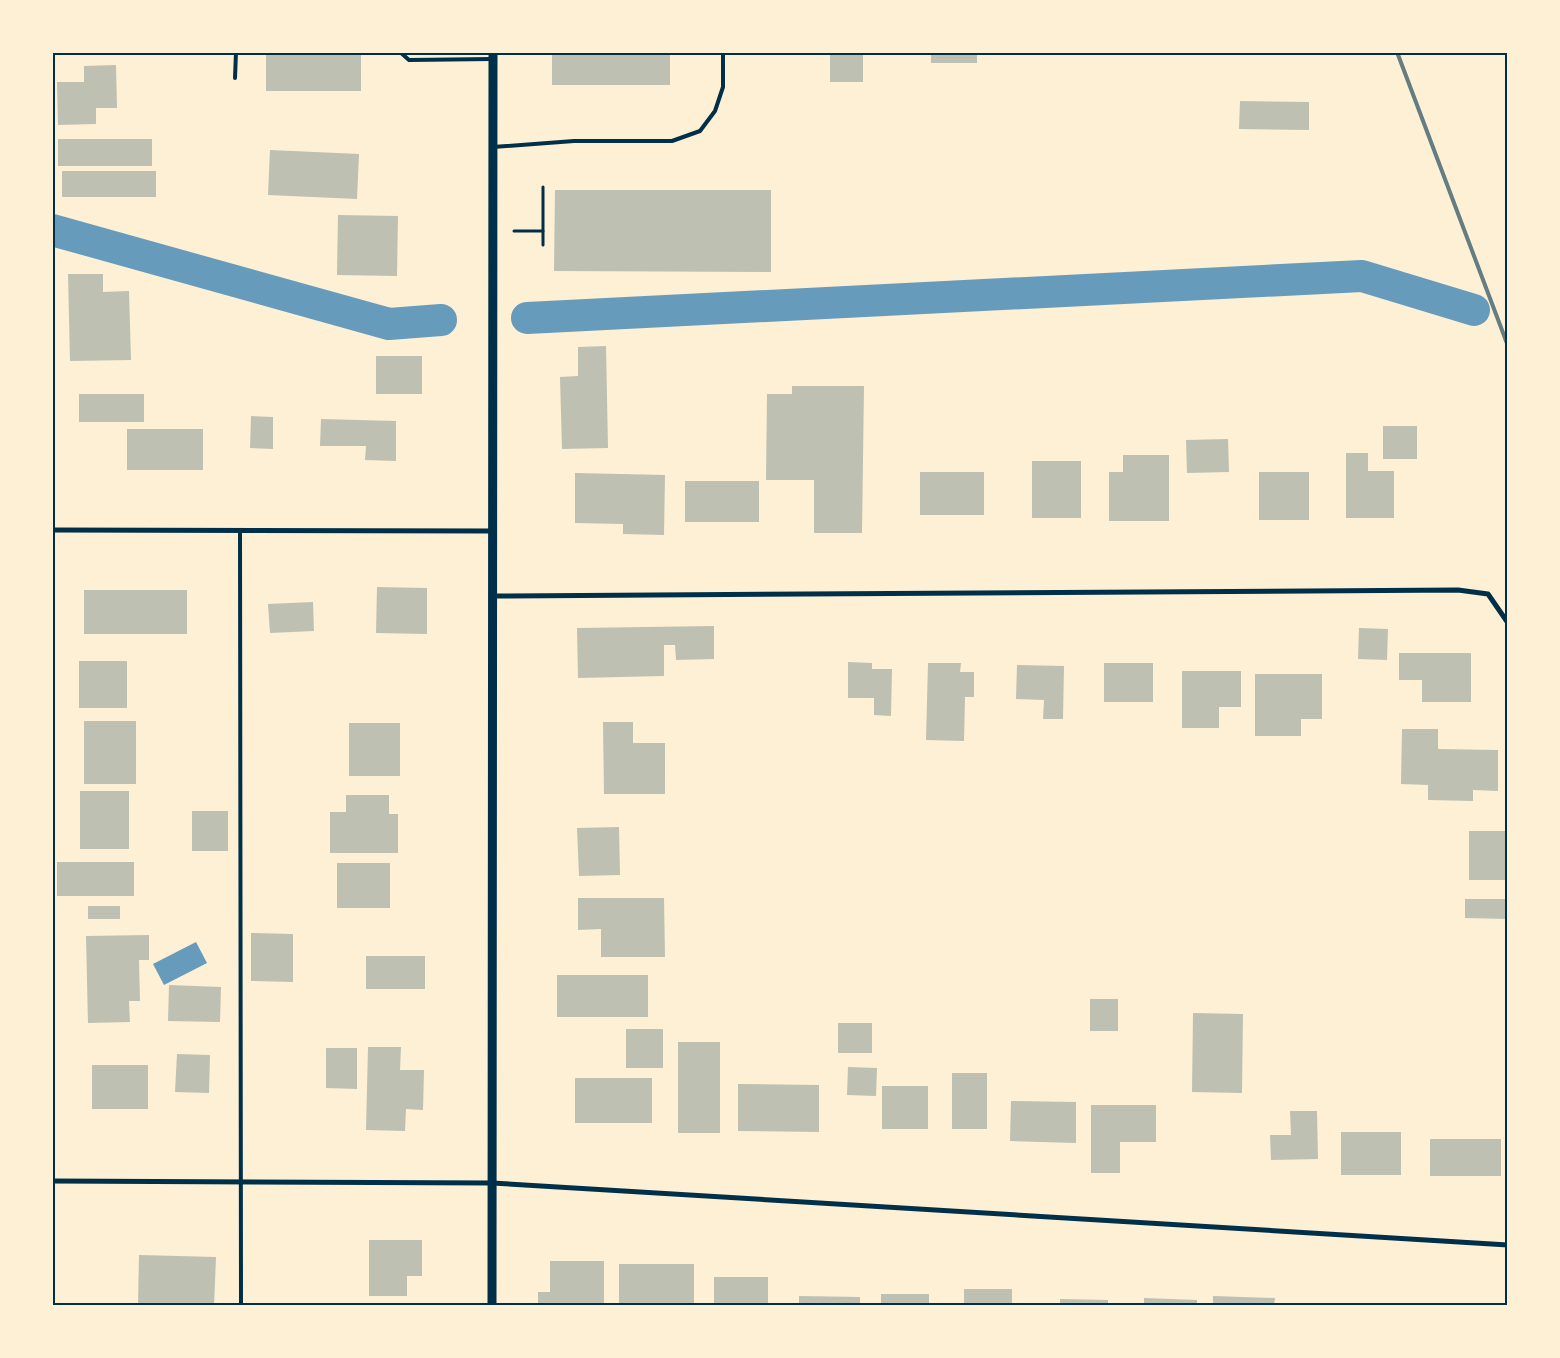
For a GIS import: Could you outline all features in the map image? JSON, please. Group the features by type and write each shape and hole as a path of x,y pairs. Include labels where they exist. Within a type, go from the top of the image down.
{"street":[{"path":"492,1306 493,56"},
{"path":"52,530 493,531"},
{"path":"493,596 1458,590 1488,594 1508,623"},
{"path":"52,1181 492,1183 1508,1245"}],"lane":[{"path":"236,52 236,78"},
{"path":"400,52 409,60 493,56"},
{"path":"493,147 574,141 672,141 700,131 715,111 723,87 723,52"},
{"path":"240,531 241,1306"}],"path":[{"path":"543,187 543,245"},
{"path":"510,231 543,231"}],"water":[{"path":"196,942 207,963 164,985 153,964"}],"building":[{"path":"266,52 361,52 361,91 266,91"},
{"path":"552,52 670,52 670,85 552,85"},
{"path":"830,52 863,52 863,82 830,82"},
{"path":"931,52 977,52 977,63 931,63"},
{"path":"116,65 117,108 96,108 96,124 58,125 57,82 84,82 84,66"},
{"path":"1240,101 1309,102 1309,130 1239,129"},
{"path":"58,139 152,139 152,166 58,166"},
{"path":"270,150 359,154 357,199 268,195"},
{"path":"62,171 156,171 156,197 62,197"},
{"path":"555,190 771,190 771,272 554,271"},
{"path":"338,215 398,216 397,276 337,275"},
{"path":"68,274 103,274 103,292 129,291 131,360 70,361"},
{"path":"606,346 608,448 562,449 560,377 578,376 578,347"},
{"path":"376,356 422,356 422,394 376,394"},
{"path":"792,386 864,386 862,533 814,533 814,480 766,480 767,394 792,394"},
{"path":"79,394 144,394 144,422 79,422"},
{"path":"251,416 273,417 273,449 250,448"},
{"path":"321,419 396,421 396,461 365,460 366,446 320,446"},
{"path":"1383,426 1417,426 1417,459 1383,459"},
{"path":"127,429 203,429 203,470 127,470"},
{"path":"1228,439 1229,472 1187,473 1186,440"},
{"path":"1346,453 1368,453 1368,471 1394,471 1394,518 1346,518"},
{"path":"1123,455 1169,455 1169,521 1109,521 1109,472 1123,472"},
{"path":"1032,461 1081,461 1081,518 1032,518"},
{"path":"920,472 984,472 984,515 920,515"},
{"path":"1259,472 1309,472 1309,520 1259,520"},
{"path":"575,473 665,475 664,535 623,534 623,524 575,523"},
{"path":"685,481 759,481 759,522 685,522"},
{"path":"377,587 427,588 427,634 376,633"},
{"path":"84,590 187,590 187,634 84,634"},
{"path":"313,602 314,631 270,633 268,604"},
{"path":"714,626 714,659 676,660 675,645 664,645 664,676 578,678 577,628"},
{"path":"1359,628 1388,629 1387,660 1358,659"},
{"path":"1399,653 1471,653 1471,702 1422,702 1422,680 1399,680"},
{"path":"79,661 127,661 127,708 79,708"},
{"path":"848,662 872,663 872,669 892,669 891,716 874,715 874,698 848,698"},
{"path":"928,663 961,663 960,672 974,672 974,697 965,697 964,741 926,740"},
{"path":"1104,663 1153,663 1153,702 1104,702"},
{"path":"1017,665 1064,666 1063,719 1043,719 1044,700 1016,699"},
{"path":"1182,671 1241,671 1241,707 1219,707 1219,728 1182,728"},
{"path":"1255,674 1322,674 1322,719 1301,719 1301,736 1255,736"},
{"path":"84,721 136,721 136,784 84,784"},
{"path":"603,722 633,722 633,743 665,743 665,794 604,794"},
{"path":"349,723 400,723 400,776 349,776"},
{"path":"1402,729 1438,729 1438,749 1498,750 1498,791 1473,790 1473,801 1428,800 1428,785 1401,784"},
{"path":"80,791 129,791 129,849 80,849"},
{"path":"346,795 389,795 389,814 398,814 398,853 330,853 330,812 346,812"},
{"path":"192,811 228,811 228,851 192,851"},
{"path":"619,827 620,875 579,876 577,828"},
{"path":"1469,831 1508,831 1508,880 1469,880"},
{"path":"57,862 134,862 134,896 57,896"},
{"path":"337,863 390,863 390,908 337,908"},
{"path":"578,898 664,898 665,957 601,957 601,929 578,930"},
{"path":"1465,899 1508,899 1508,919 1465,918"},
{"path":"88,906 120,906 120,919 88,919"},
{"path":"251,933 293,934 293,982 251,981"},
{"path":"149,935 149,960 139,960 140,1001 129,1001 130,1022 88,1023 86,936"},
{"path":"366,956 425,956 425,989 366,989"},
{"path":"557,975 648,975 648,1017 557,1017"},
{"path":"169,985 221,987 220,1022 168,1021"},
{"path":"1090,999 1118,999 1118,1031 1090,1031"},
{"path":"1193,1013 1243,1014 1242,1093 1192,1092"},
{"path":"838,1023 872,1023 872,1053 838,1053"},
{"path":"626,1029 663,1029 663,1068 626,1068"},
{"path":"678,1042 720,1042 720,1133 678,1133"},
{"path":"368,1047 401,1047 400,1070 424,1070 423,1110 406,1109 405,1131 366,1130"},
{"path":"326,1048 357,1048 357,1089 326,1088"},
{"path":"177,1054 210,1055 209,1093 175,1092"},
{"path":"92,1065 148,1065 148,1109 92,1109"},
{"path":"848,1067 877,1068 876,1096 847,1095"},
{"path":"952,1073 987,1073 987,1129 952,1129"},
{"path":"575,1078 652,1078 652,1123 575,1123"},
{"path":"738,1084 819,1085 819,1132 738,1131"},
{"path":"882,1086 928,1086 928,1129 882,1129"},
{"path":"1011,1101 1076,1102 1076,1143 1010,1141"},
{"path":"1091,1105 1156,1105 1156,1142 1120,1142 1120,1173 1091,1173"},
{"path":"1290,1111 1317,1111 1318,1159 1271,1160 1270,1135 1291,1135"},
{"path":"1341,1132 1401,1132 1401,1175 1341,1175"},
{"path":"1430,1139 1501,1139 1501,1176 1430,1176"},
{"path":"369,1240 422,1240 422,1276 407,1276 407,1296 369,1296"},
{"path":"139,1255 216,1257 214,1306 138,1306"},
{"path":"550,1261 604,1261 604,1306 538,1306 538,1292 550,1292"},
{"path":"619,1264 694,1264 694,1306 619,1306"},
{"path":"714,1277 768,1277 768,1306 714,1306"},
{"path":"964,1289 1012,1289 1012,1306 964,1306"},
{"path":"881,1294 929,1294 929,1306 881,1306"},
{"path":"799,1296 860,1297 860,1306 799,1306"},
{"path":"1213,1296 1275,1298 1274,1306 1213,1306"},
{"path":"1144,1298 1197,1300 1197,1306 1144,1306"},
{"path":"1060,1299 1108,1300 1108,1306 1060,1306"}],"waterway":[{"path":"52,230 389,324 441,320"},
{"path":"527,318 1362,276 1474,310"}],"railway":[{"path":"1397,52 1508,346"}]}
